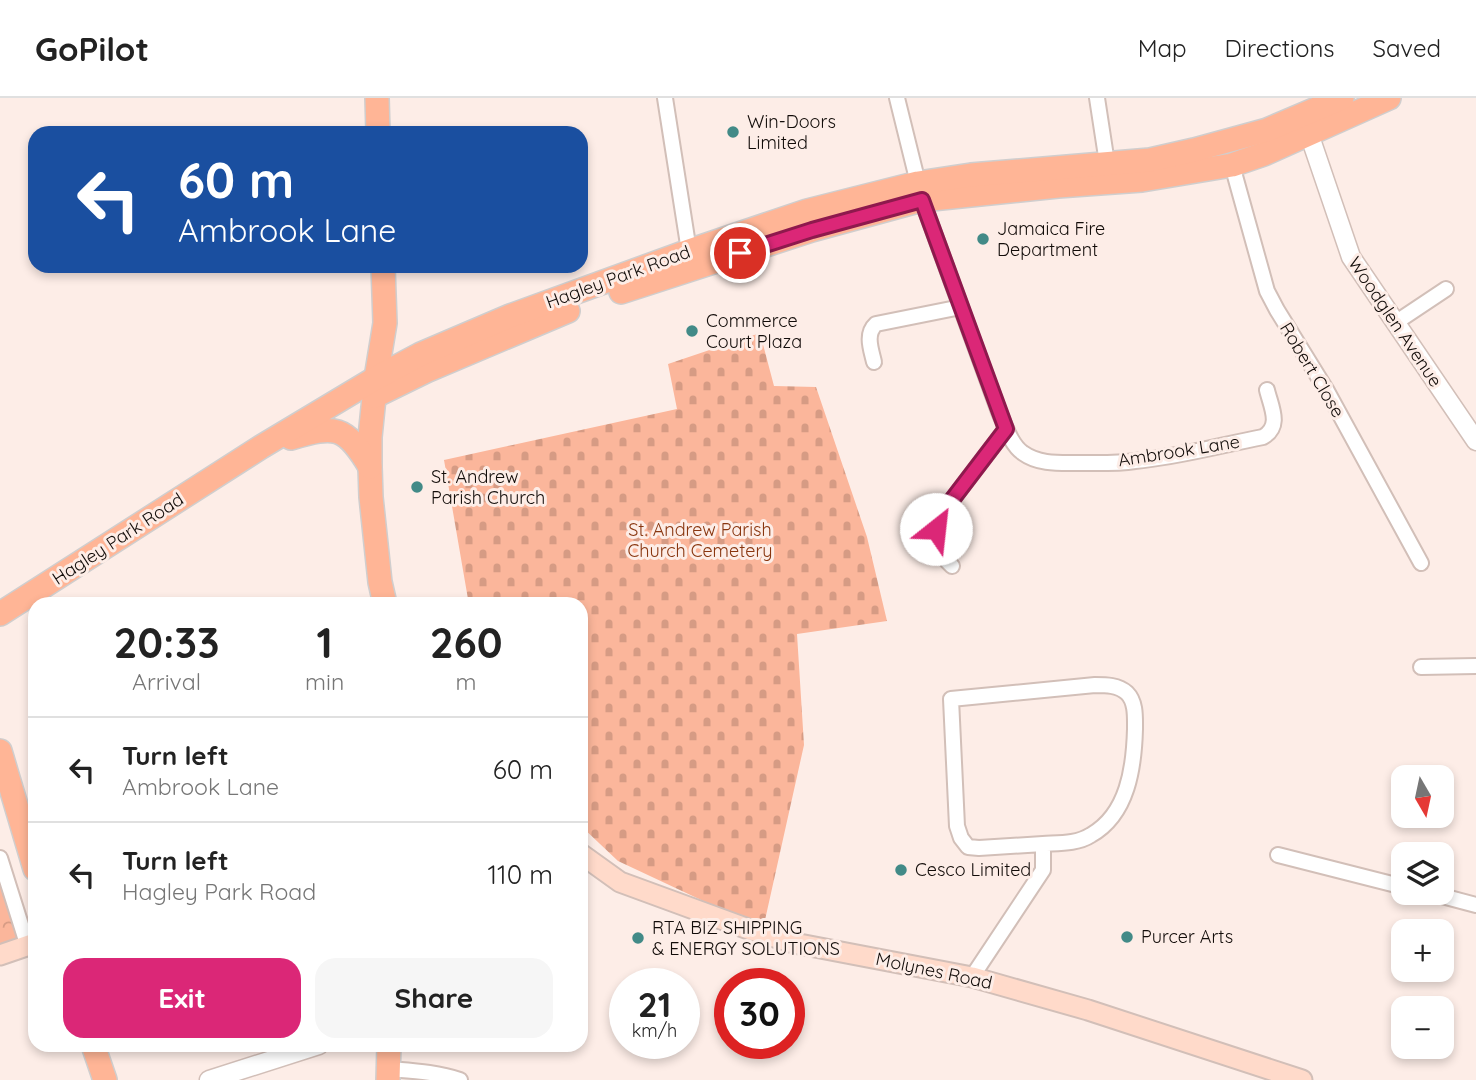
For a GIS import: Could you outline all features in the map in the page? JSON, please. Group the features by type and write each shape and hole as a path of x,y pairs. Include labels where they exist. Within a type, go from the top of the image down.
{"main road":[{"path":"377,98 378,126"},
{"name":"Hagley Park Road","path":"0,614 261,447 375,387 421,354 510,316 807,211 920,192 1142,180 1232,165 1264,154 1342,98"},
{"name":"Hagley Park Road","path":"375,387 426,371 565,312 971,175 1150,160 1267,130 1306,125 1389,98"},
{"path":"383,273 385,323 375,387 370,467 383,597"},
{"path":"261,447 323,430 335,431 348,436 357,445 370,467"},
{"path":"0,751 28,845"},
{"name":"Molynes Road","path":"588,844 642,889 751,930 794,943 972,977 1088,1010 1302,1080"},
{"path":"588,859 620,883 642,889"},
{"path":"0,955 28,946"},
{"path":"95,1052 105,1080"},
{"path":"389,1052 389,1074"}],"street":[{"path":"665,98 689,251"},
{"name":"Ambrook Lane","path":"897,98 920,192 1006,429 1018,449 1026,455 1047,462 1133,462 1176,456 1263,437 1274,428 1275,421 1267,390"},
{"path":"1097,98 1107,163"},
{"name":"Woodglen Avenue","path":"1306,125 1351,257 1476,441"},
{"name":"Robert Close","path":"1232,165 1267,291 1327,391 1421,563"},
{"path":"1395,323 1446,289"},
{"path":"874,362 869,337 870,329 876,324 961,307"},
{"path":"952,566 937,547 938,521 1006,429"},
{"path":"1421,667 1476,666"},
{"path":"1095,685 1121,689 1129,694 1133,703 1134,759 1128,785 1118,808 1107,823 1090,836 1072,842 1043,844 979,848 968,847 961,838 957,826 951,699 1095,685"},
{"path":"972,977 1039,878 1043,870 1043,844"},
{"path":"1278,855 1391,884"},
{"path":"0,858 28,937"},
{"path":"1454,899 1476,905"},
{"path":"209,1080 297,1052"},
{"path":"389,1074 426,1072 460,1080"}],"green space":[{"name":"St. Andrew Parish Church Cemetery","path":"760,333 774,386 816,387 867,537 887,621 797,634 804,745 763,929 618,861 588,833 588,597 468,597 444,460 677,409 668,364"},
{"path":"0,879 18,939 0,944"}],"place":[{"name":"Win-Doors Limited","path":"733,132"},
{"name":"Jamaica Fire Department","path":"983,239"},
{"name":"Commerce Court Plaza","path":"692,331"},
{"name":"St. Andrew Parish Church","path":"417,487"},
{"name":"Cesco Limited","path":"901,870"},
{"name":"Purcer Arts","path":"1127,937"},
{"name":"RTA BIZ SHIPPING & ENERGY SOLUTIONS","path":"638,938"}],"route":[{"path":"740,253 922,200 1006,429 942,513 936,529"}]}
